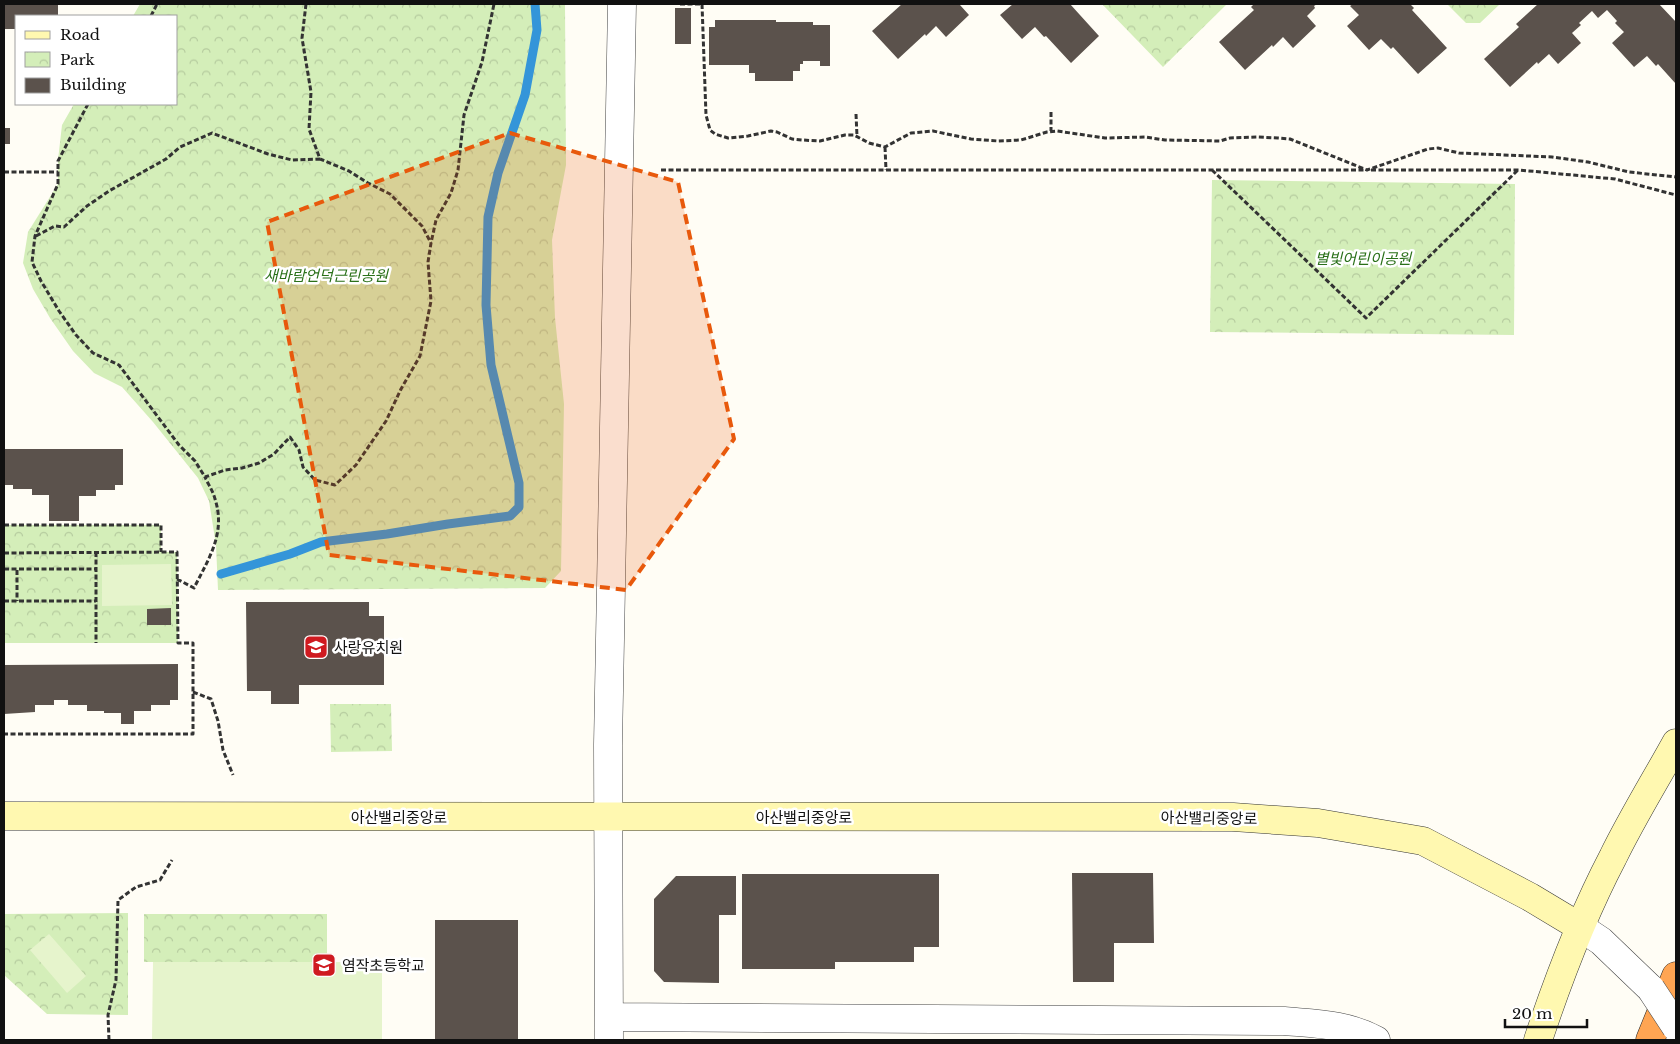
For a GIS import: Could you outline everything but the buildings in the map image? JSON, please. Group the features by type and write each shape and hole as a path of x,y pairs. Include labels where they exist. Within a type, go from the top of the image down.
{"highway":[{"path":"1650,1040 1676,976"}],"street":[{"path":"622,4 608,817 609,1029 1284,1021 1335,1025 1364,1034 1376,1040"},
{"path":"1538,1040 1580,926 1613,857 1676,743"},
{"name":"아산밸리중앙로","path":"4,816 1232,817 1318,823 1423,841 1530,897 1580,926"},
{"path":"1580,926 1600,941 1651,989 1676,1027"}],"path":[{"path":"306,4 302,38 312,92 309,129 320,159"},
{"path":"204,477 225,470 260,463 274,454 290,437 299,450 303,467 315,480 335,485 356,466 386,421 401,389 420,356 431,302 428,262 431,243 436,220 451,193 458,170 464,116 482,62 494,4"},
{"path":"680,4 702,4 706,115 710,130 715,134 728,138 770,131 792,139 820,141 845,135 854,135 869,143 885,147 911,133 923,132 943,132 971,139 1008,141 1021,140 1052,131 1075,132 1105,138 1145,137 1157,140 1195,141 1258,137 1290,139 1368,170 1428,148 1438,148 1459,153 1552,157 1588,162 1629,172 1676,177"},
{"path":"87,105 58,160 58,184 35,236 32,262 58,311 93,353 119,365 168,432 195,461 215,498 219,517 216,545 194,588 177,579"},
{"path":"1051,112 1052,131"},
{"path":"856,114 857,137"},
{"path":"35,236 55,226 64,227 87,206 109,191 166,159 180,147 212,133 268,154 292,160 320,159 349,171 390,194 422,226 431,243"},
{"path":"885,147 886,170"},
{"path":"661,170 1519,170 1614,179 1676,195"},
{"path":"1212,170 1366,318 1519,170"},
{"path":"4,172 58,172"},
{"path":"4,525 161,525 161,552"},
{"path":"4,552 177,552 178,643 194,643 194,734 4,734"},
{"path":"96,552 96,643"},
{"path":"4,569 96,569"},
{"path":"17,569 17,601"},
{"path":"4,601 96,601"},
{"path":"194,692 211,699 218,721 223,750 233,774"},
{"path":"109,1040 108,1015 116,980 118,900 136,888 160,880 172,860"}],"highlighted area":[{"path":"510,133 678,182 734,439 626,590 329,555 267,222"}],"green space":[{"name":"새바람언덕근린공원","path":"140,4 565,4 566,165 552,240 555,318 564,404 561,571 545,588 218,590 216,545 209,501 198,478 122,387 94,373 73,351 33,289 23,263 28,232 58,184 58,160 62,125 73,105 178,105 178,15 134,15"},
{"path":"1102,4 1227,4 1163,67"},
{"path":"1447,4 1500,4 1480,23 1466,23"},
{"name":"별빛어린이공원","path":"1212,180 1515,184 1514,335 1210,332"},
{"path":"4,525 161,525 161,552 177,552 178,643 4,643"},
{"path":"171,564 172,605 102,606 102,565"},
{"path":"330,704 391,704 392,751 331,752"},
{"path":"128,913 128,1015 47,1014 4,975 4,914"},
{"path":"144,914 327,914 327,962 144,962"},
{"path":"49,934 86,976 67,993 30,950"},
{"path":"153,962 382,962 382,1040 152,1040"}],"waterway":[{"path":"221,574 290,554 321,542 510,516 519,507 519,483 491,365 486,305 488,217 498,173 525,95 537,30 535,4"}],"place":[{"name":"사랑유치원","path":"316,647"},
{"name":"염작초등학교","path":"324,965"}]}
